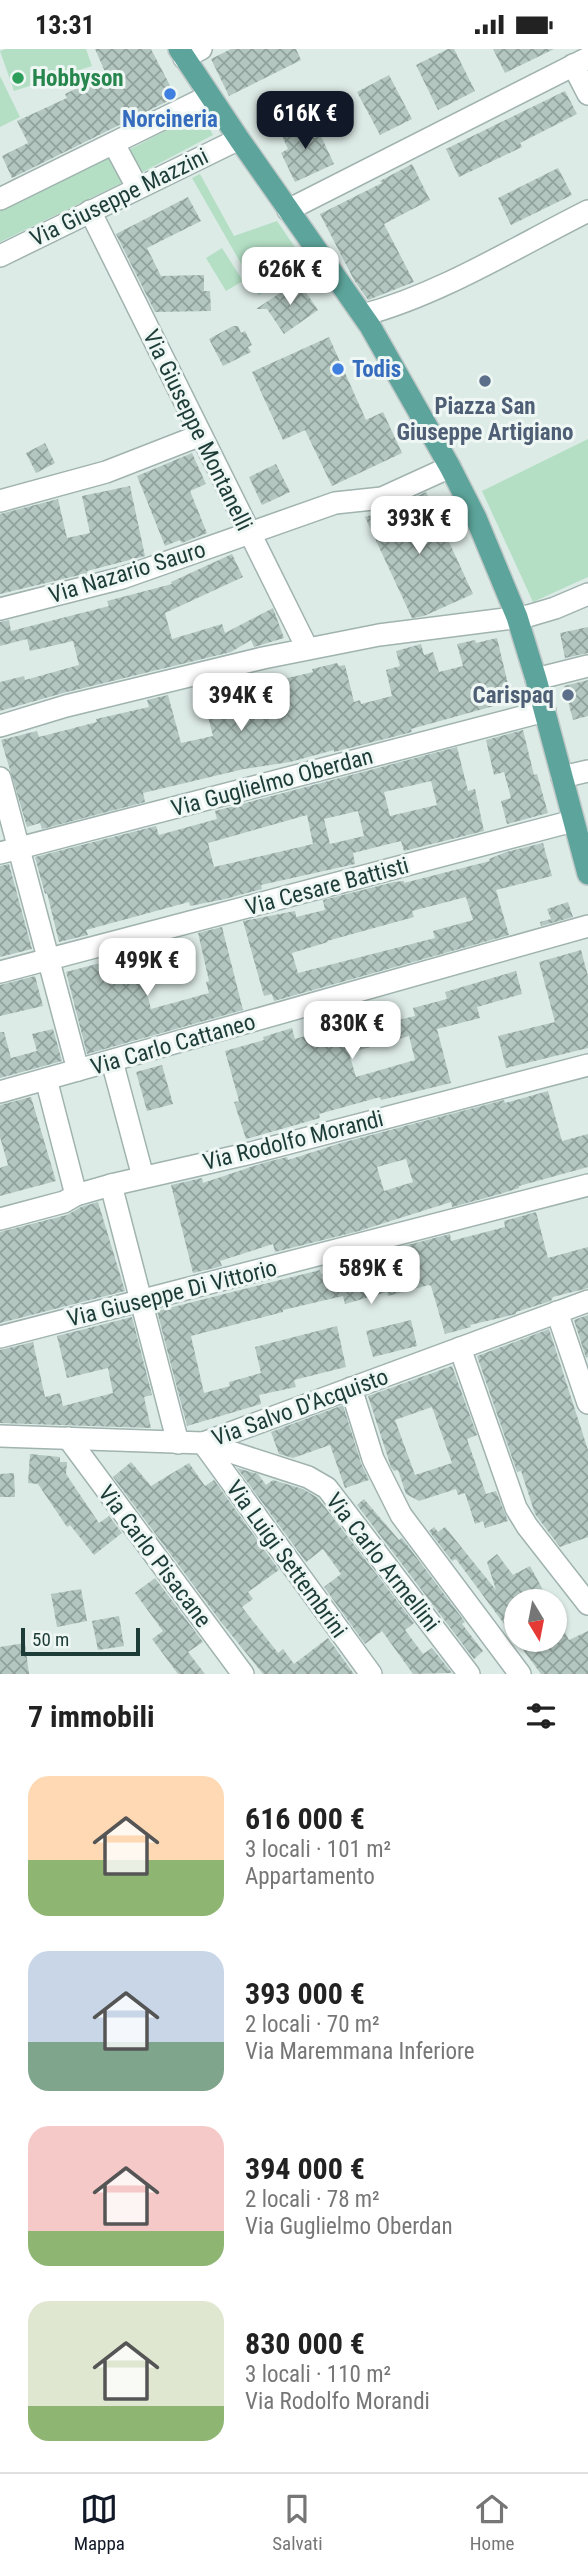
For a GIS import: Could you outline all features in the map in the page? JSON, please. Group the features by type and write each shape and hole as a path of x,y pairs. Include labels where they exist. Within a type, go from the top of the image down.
{"main road":[{"path":"188,52 209,96 363,315 450,467 488,544 517,617 537,679 588,874"}],"street":[{"path":"288,210 581,61 588,94"},
{"path":"0,199 209,96"},
{"name":"Via Giuseppe Mazzini","path":"0,256 239,139"},
{"path":"114,144 137,187"},
{"name":"Via Giuseppe Montanelli","path":"90,211 307,648"},
{"path":"363,315 392,307 588,211"},
{"path":"0,501 95,475 201,435"},
{"name":"Via Nazario Sauro","path":"0,609 130,576 335,503 382,498 450,467"},
{"path":"0,726 66,706 307,648 392,633 517,617 546,611 588,593"},
{"path":"537,679 588,666"},
{"name":"Via Guglielmo Oberdan","path":"10,850 545,711"},
{"path":"562,777 588,771"},
{"path":"0,778 10,850 49,959 78,1070"},
{"name":"Via Cesare Battisti","path":"0,972 573,821"},
{"name":"Via Carlo Cattaneo","path":"0,1092 588,926"},
{"path":"112,1061 143,1177"},
{"name":"Via Rodolfo Morandi","path":"0,1219 64,1202 76,1195 111,1185 251,1153 588,1065"},
{"path":"46,1079 76,1195"},
{"path":"111,1185 178,1443"},
{"name":"Via Giuseppe Di Vittorio","path":"0,1337 588,1185"},
{"name":"Via Salvo D'Acquisto","path":"0,1436 203,1443 588,1301"},
{"path":"557,1313 588,1403"},
{"path":"460,1348 516,1508 588,1604"},
{"path":"351,1388 373,1459 394,1503 520,1674"},
{"name":"Via Carlo Pisacane","path":"68,1438 243,1674"},
{"name":"Via Luigi Settembrini","path":"203,1443 371,1674"},
{"name":"Via Carlo Armellini","path":"203,1443 308,1477 327,1488 468,1674"}],"green space":[{"path":"86,49 92,66 14,91 0,51"},
{"path":"0,76 20,117 0,127"},
{"path":"201,112 213,135 137,175 125,152"},
{"path":"113,156 126,181 0,242 0,210"},
{"path":"200,174 234,236 277,221 307,265 259,295 192,178"},
{"path":"222,248 243,281 226,291 206,258"},
{"path":"588,439 588,577 533,602 482,491"}],"building":[{"path":"95,49 151,49 176,97 12,178 2,156 28,143 17,121 67,98 65,94 106,74"},
{"path":"231,49 296,49 301,60 229,96 211,59"},
{"path":"448,49 454,49 475,91 438,110 416,65"},
{"path":"493,49 554,49 505,73"},
{"path":"389,75 412,119 380,135 357,92"},
{"path":"565,91 577,114 520,143 522,147 459,177 446,149"},
{"path":"313,119 334,164 295,182 281,153 288,149 281,134"},
{"path":"412,164 430,200 384,224 414,282 368,300 354,280 320,214 382,183 380,181"},
{"path":"558,168 572,195 511,225 498,198"},
{"path":"188,197 201,221 147,248 161,276 204,275 204,291 210,291 211,311 155,312 116,234"},
{"path":"298,281 318,310 284,334 267,309 256,309"},
{"path":"238,326 241,333 245,331 252,345 248,347 251,352 223,366 209,339"},
{"path":"329,337 366,420 383,412 402,453 332,486 305,430 283,440 252,372"},
{"path":"45,443 55,463 36,473 26,453"},
{"path":"192,453 206,484 190,491 207,533 182,543 180,540 165,546 137,476"},
{"path":"276,464 290,492 262,505 249,477"},
{"path":"130,486 145,556 0,594 0,514 58,499 67,538 90,533 82,496"},
{"path":"426,492 473,594 424,616 412,618 365,517"},
{"path":"232,554 243,577 165,613 172,639 222,624 225,633 273,608 284,638 254,647 251,640 231,652 0,711 0,682 24,676 25,680 79,665 73,641 30,651 27,639 0,646 0,622 9,620 11,631 109,606 107,601 172,584 171,582"},
{"path":"588,627 588,653 565,658 560,633"},
{"path":"497,638 512,701 411,729 412,732 334,752 244,769 143,793 145,802 42,829 40,823 27,827 1,740 37,731 39,737 97,722 96,719 149,707 147,700 168,695 181,743 213,736 204,701 228,692 313,672 312,669 337,663 339,666 345,665 354,702 360,700 361,704 392,696 386,670 400,666 396,651 421,644 424,655 433,652 439,672 463,666 457,644"},
{"path":"588,680 588,716 573,720 564,686"},
{"path":"523,730 534,775 537,774 548,813 507,824 501,801 511,798 504,772 494,775 486,740"},
{"path":"457,747 468,791 475,789 484,831 404,851 401,841 353,853 355,864 261,885 262,889 225,899 190,906 189,902 86,930 88,935 59,942 35,857 156,826 159,835 217,819 215,811","holes":["431,781 437,805 390,816 384,792","358,811 364,836 330,844 324,819","307,815 313,844 214,867 208,843"]},
{"path":"543,843 552,876 496,890 509,935 274,1001 272,994 264,996 243,921 295,911 296,917 325,910 323,900 490,861 489,859","holes":["466,897 473,920 433,931 435,938 298,973 292,953 414,917 412,911"]},
{"path":"9,864 32,949 0,957 0,866"},
{"path":"568,902 573,917 541,926 540,922 551,919 547,909"},
{"path":"222,927 243,1010 87,1054 66,972 136,950 151,1009 209,993 206,982 209,981 198,933"},
{"path":"581,950 588,976 588,1048 506,1068 498,1036 555,1022 539,962"},
{"path":"516,971 522,994 477,1007 480,1018 437,1029 451,1083 381,1100 380,1097 246,1139 234,1102 239,1101 225,1051 264,1040 263,1037 292,1028 295,1039 387,1012 390,1022 415,1016 413,1008 447,999 445,992","holes":["409,1036 415,1060 356,1077 349,1053"]},
{"path":"35,976 43,1006 0,1016 0,985"},
{"path":"53,1029 62,1061 0,1078 0,1032 4,1032 11,1058 37,1051 32,1034"},
{"path":"162,1065 173,1104 147,1111 136,1072"},
{"path":"548,1091 562,1141 588,1134 588,1167 500,1194 452,1207 451,1202 359,1231 275,1252 273,1244 220,1261 222,1266 193,1273 171,1185 202,1178 203,1183 263,1163 287,1157 288,1160 341,1143 504,1100 505,1103","holes":["406,1159 413,1182 384,1191 377,1167"]},
{"path":"31,1097 56,1181 0,1196 0,1168 8,1165 0,1137 0,1105"},
{"path":"98,1202 125,1291 0,1323 0,1232 67,1215"},
{"path":"536,1212 548,1258 588,1247 588,1288 553,1297 551,1301 516,1314 445,1334 429,1285 388,1296 387,1292 345,1304 343,1296 191,1336 204,1393 230,1386 229,1382 261,1373 255,1347 337,1326 346,1367 294,1380 296,1387 259,1395 261,1404 187,1426 157,1311 320,1270 321,1274 378,1258 377,1253 450,1234 451,1241 505,1227 504,1221"},
{"path":"588,1315 588,1357 586,1358 574,1320"},
{"path":"132,1317 152,1395 144,1397 151,1428 0,1423 0,1350 33,1342 45,1397 60,1393 63,1406 113,1393 108,1368 67,1378 57,1336"},
{"path":"411,1320 417,1346 373,1357 366,1331"},
{"path":"549,1329 588,1450 588,1537 560,1547 535,1514 521,1471 517,1472 477,1356"},
{"path":"452,1366 477,1435 467,1439 486,1494 496,1491 508,1521 485,1528 483,1521 475,1524 465,1493 458,1495 456,1489 419,1501 406,1494 398,1470 394,1471 391,1467 368,1396","holes":["432,1407 452,1463 415,1475 395,1420"]},
{"path":"343,1405 369,1480 345,1488 330,1445 293,1458 279,1454 271,1432"},
{"path":"30,1454 60,1457 60,1462 67,1462 66,1474 99,1523 109,1516 122,1533 94,1555 70,1525 67,1527 38,1484 28,1483"},
{"path":"131,1462 151,1486 189,1463 205,1486 214,1480 279,1570 248,1592 253,1599 242,1607 278,1653 283,1649 294,1664 328,1638 354,1674 263,1674 113,1477"},
{"path":"237,1468 258,1474 266,1485 273,1480 303,1489 318,1498 414,1623 405,1630 423,1654 432,1648 452,1673 413,1674 382,1631 365,1644 324,1587 341,1574 323,1549 306,1562"},
{"path":"14,1473 15,1497 0,1497 0,1474"},
{"path":"364,1499 399,1540 402,1538 465,1622 462,1624 483,1651 474,1659 357,1505"},
{"path":"434,1527 438,1532 445,1527 496,1590 487,1562 497,1554 513,1575 530,1566 542,1589 504,1589 504,1624 456,1559 452,1561 429,1531"},
{"path":"155,1578 203,1642 188,1652 205,1674 178,1674 152,1639 163,1631 135,1593"},
{"path":"81,1589 87,1621 57,1627 51,1594"},
{"path":"119,1616 124,1646 98,1650 92,1621"},
{"path":"588,1631 588,1674 541,1674 525,1652 567,1652 567,1636 569,1640"},
{"path":"25,1643 29,1674 0,1674 0,1647"}],"place":[{"name":"Hobbyson","path":"18,78"},
{"name":"Norcineria","path":"170,94"},
{"name":"Todis","path":"338,369"},
{"name":"Piazza San Giuseppe Artigiano","path":"485,381"},
{"name":"Carispaq","path":"568,695"}]}
